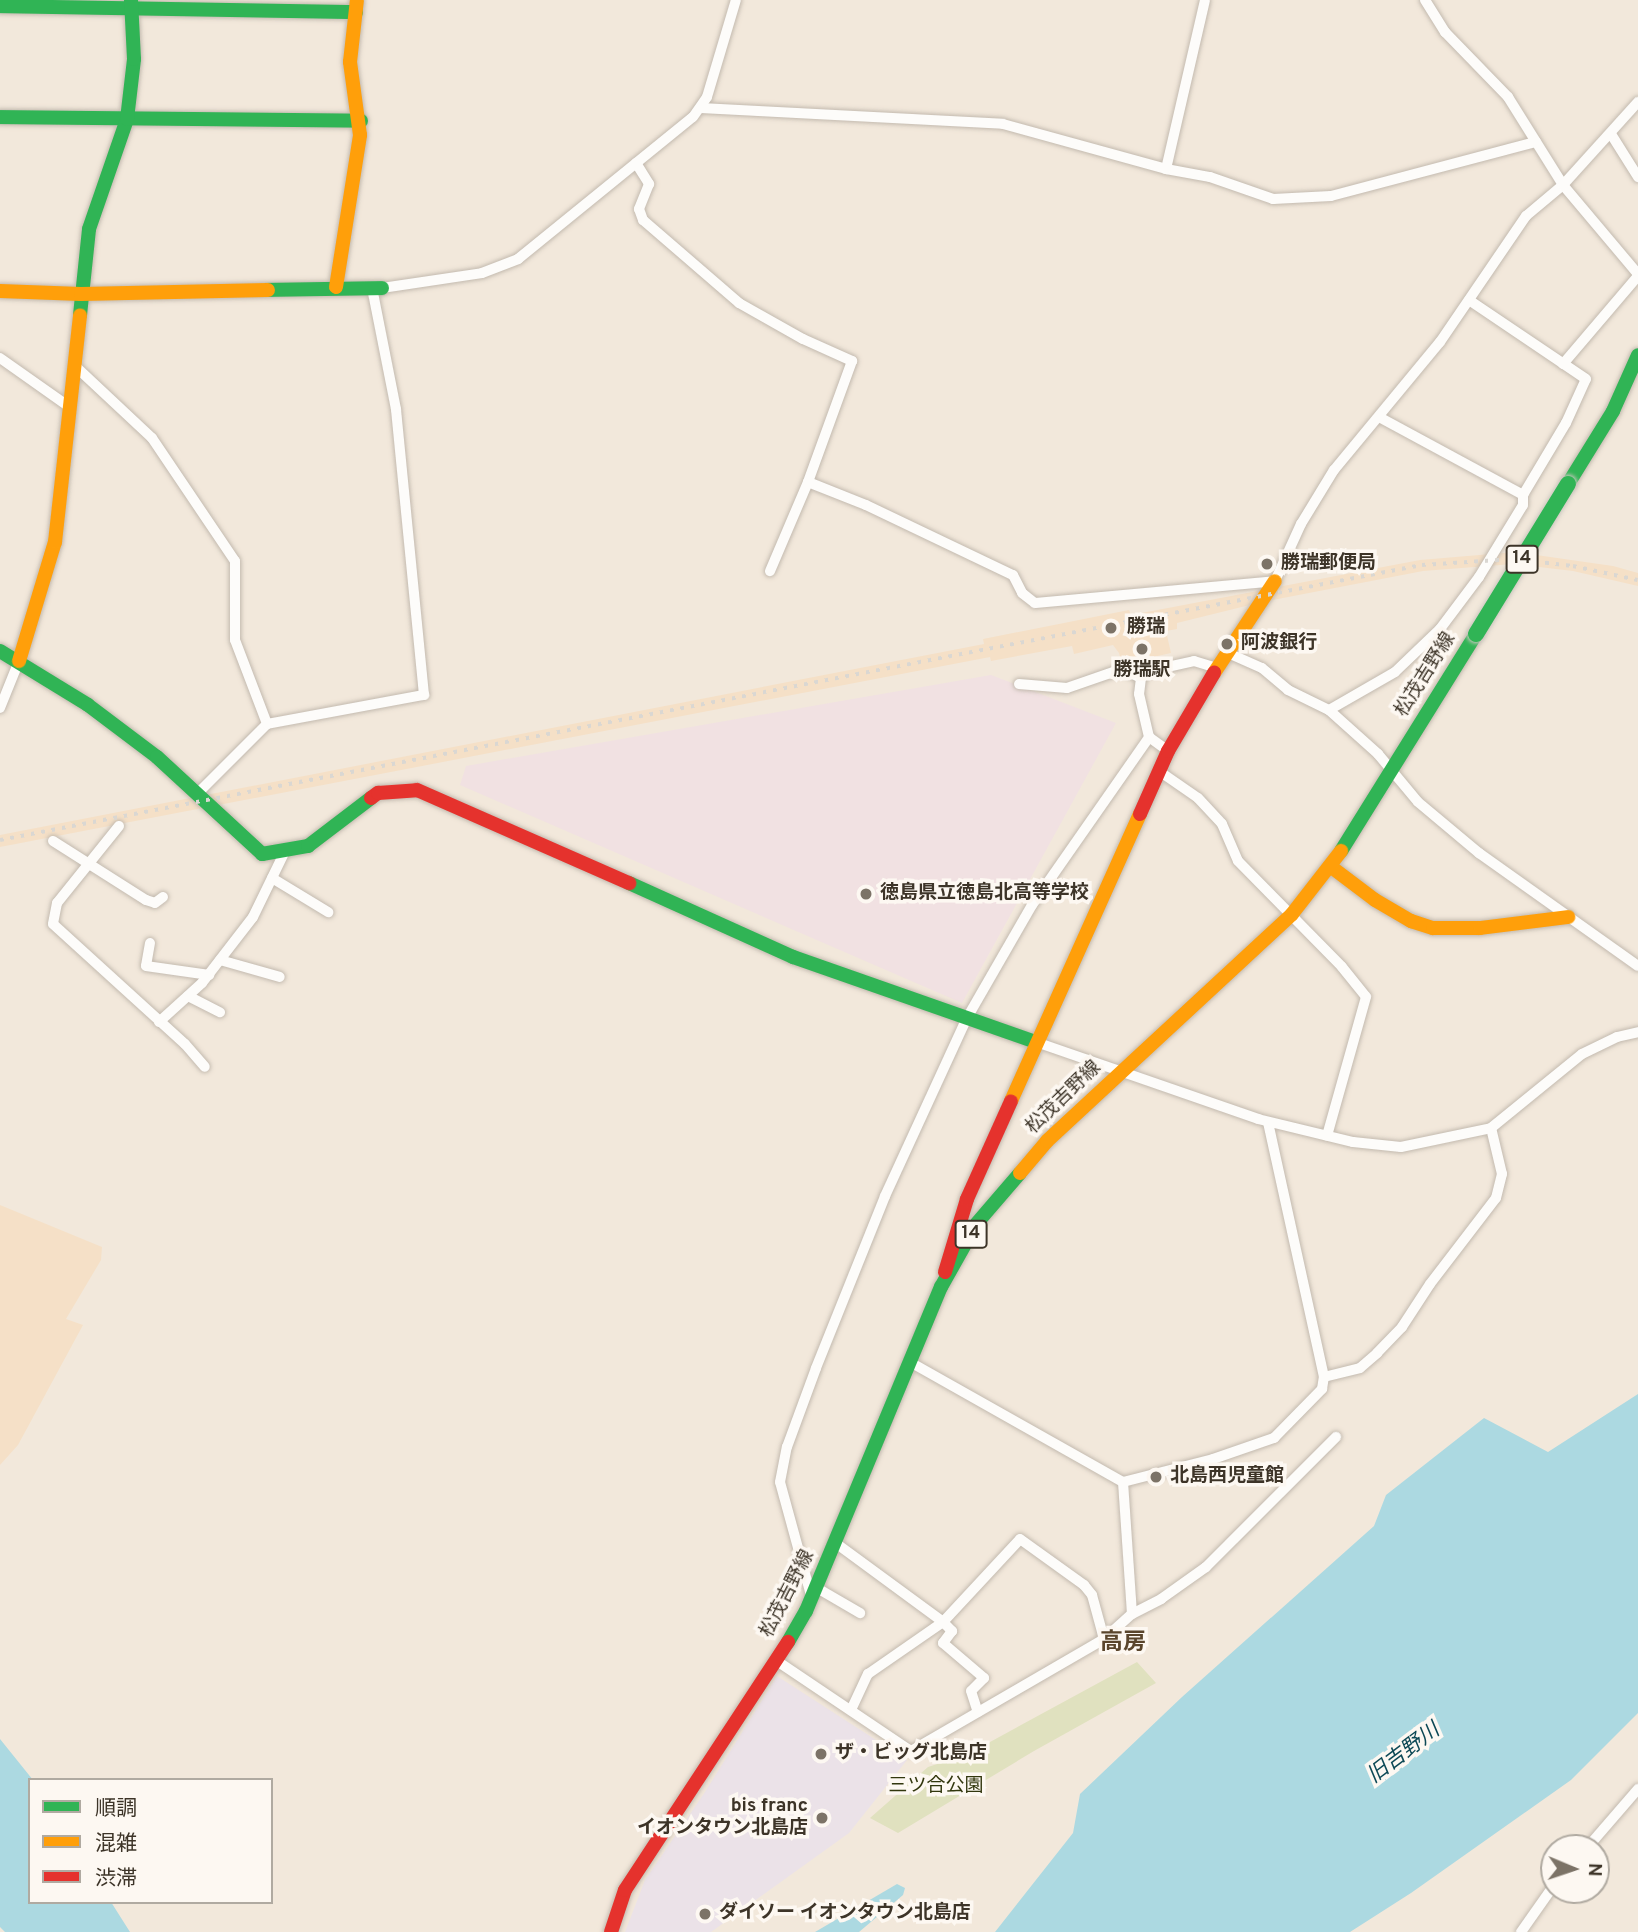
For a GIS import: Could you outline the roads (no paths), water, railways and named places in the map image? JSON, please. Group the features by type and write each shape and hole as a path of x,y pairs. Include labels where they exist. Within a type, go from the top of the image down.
{"street":[{"path":"0,290 82,294 377,288 482,273 518,259 701,108 736,0"},
{"path":"1166,169 1205,0"},
{"path":"1425,0 1445,32 1508,97 1563,185 1638,275 1563,363"},
{"path":"0,708 19,662 55,542 68,406 95,205 127,119 134,59 132,5"},
{"path":"0,6 356,6 350,62 361,121 336,287"},
{"path":"941,1287 967,1199 1168,751 1217,668 1275,581 1301,524 1335,470 1440,342 1526,216 1563,185 1638,102"},
{"path":"701,108 1003,124 1166,169 1210,177 1273,199 1300,200 1331,196 1536,142"},
{"path":"0,117 361,121"},
{"path":"1611,134 1638,177"},
{"path":"636,163 649,184 639,209 643,220 739,303 803,339 852,361 808,482 770,571"},
{"path":"197,794 267,724 424,695 396,409 377,288"},
{"path":"1329,710 1395,672 1440,629 1479,577 1522,505 1523,495 1566,423 1586,379 1469,300"},
{"name":"松茂吉野線","path":"611,1932 625,1890 777,1661 814,1594 837,1544 941,1287 977,1223 1047,1140 1292,914 1330,866 1613,411 1638,355"},
{"path":"0,358 68,406"},
{"path":"74,365 152,438 234,561 235,640 267,724"},
{"path":"1378,416 1523,495"},
{"path":"808,482 866,505 1013,575 1022,593 1035,603 1275,581"},
{"path":"0,652 88,705 157,757 262,854 308,846 378,793 417,790 438,797 793,957 1268,1122 1327,1136 1401,1147 1491,1128 1582,1054 1618,1037 1638,1032"},
{"path":"1228,653 1262,668 1288,690 1329,710 1392,770 1418,802 1479,853 1638,966"},
{"path":"1168,751 1149,737 1139,694 1141,678 1149,671 1194,661 1217,668"},
{"path":"1019,684 1067,688 1122,669 1141,678"},
{"path":"860,1613 814,1594 780,1482 787,1447 860,1255 967,1018 1032,905 1149,737"},
{"path":"1159,771 1198,798 1222,824 1238,861 1292,914 1366,997 1327,1136"},
{"path":"119,826 57,903 53,924 185,1044 205,1067"},
{"path":"53,841 146,900 155,903 163,897"},
{"path":"159,1022 209,975 253,917 285,851"},
{"path":"1330,866 1384,905 1411,921 1433,928 1480,928 1568,917"},
{"path":"272,878 328,912"},
{"path":"150,943 146,966 209,975"},
{"path":"220,960 280,978"},
{"path":"188,996 220,1012"},
{"path":"910,1363 1124,1482 1213,1459 1274,1438 1322,1389 1324,1377 1268,1122"},
{"path":"1324,1377 1360,1368 1402,1327 1430,1284 1496,1198 1502,1174 1491,1128"},
{"path":"777,1661 911,1751 1104,1639 1132,1614 1161,1599 1206,1567 1336,1437"},
{"path":"1124,1482 1132,1614"},
{"path":"852,1710 868,1674 943,1622 1020,1539 1084,1585 1092,1595 1104,1639"},
{"path":"837,1544 943,1622 952,1632 943,1643 984,1678 971,1692 978,1712"},
{"path":"1599,1834 1638,1789"},
{"path":"1521,1932 1541,1904"}],"water":[{"name":"旧吉野川","path":"1638,1394 1638,1713 1571,1780 1411,1893 1350,1932 995,1932 1073,1833 1080,1794 1182,1697 1374,1526 1386,1495 1484,1418 1548,1452"},
{"path":"0,1739 31,1778 28,1778 28,1904 112,1904 130,1932 5,1932 0,1927"},
{"path":"897,1884 905,1888 903,1895 859,1932 815,1932"}],"railway":[{"path":"0,840 1422,565 1514,559 1573,566 1638,580"}],"place":[{"name":"勝瑞郵便局","path":"1267,564"},
{"name":"勝瑞","path":"1111,628"},
{"name":"阿波銀行","path":"1227,644"},
{"name":"勝瑞駅","path":"1142,649"},
{"name":"徳島県立徳島北高等学校","path":"866,894"},
{"name":"北島西児童館","path":"1156,1477"},
{"name":"ザ・ビッグ北島店","path":"821,1754"},
{"name":"bis franc イオンタウン北島店","path":"822,1818"},
{"name":"ダイソー イオンタウン北島店","path":"705,1914"}],"district":[{"name":"高房","path":"1123,1644"}],"park label":[{"name":"三ツ合公園","path":"936,1787"}]}
